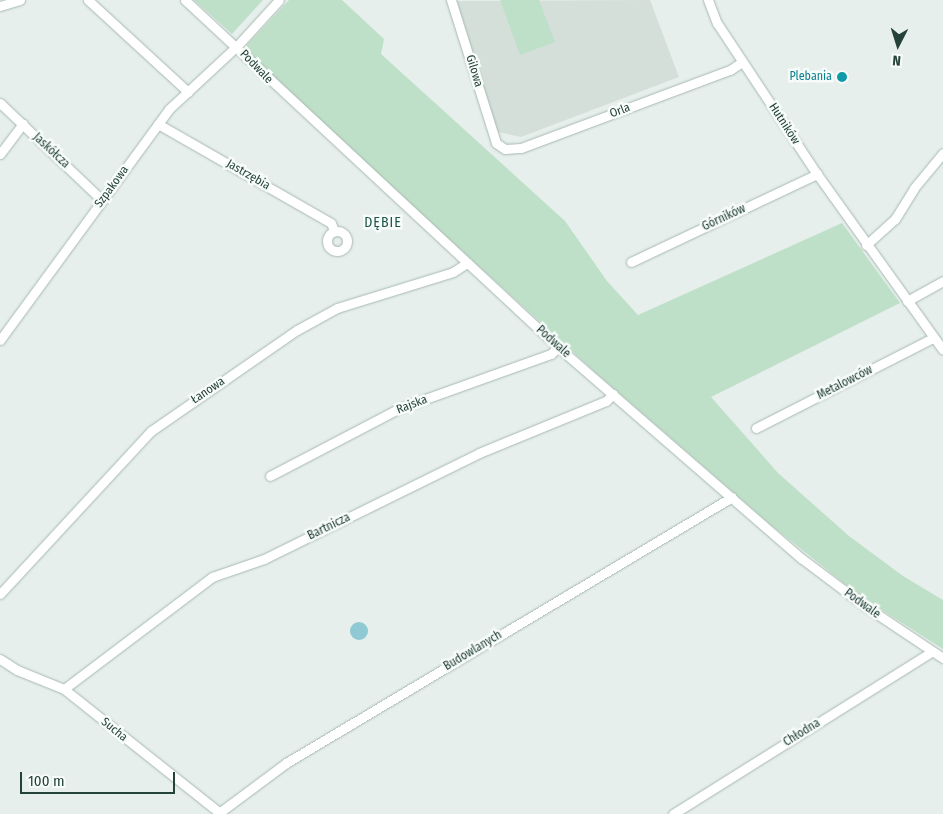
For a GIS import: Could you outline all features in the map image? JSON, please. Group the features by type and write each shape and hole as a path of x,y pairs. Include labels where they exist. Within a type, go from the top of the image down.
{"street":[{"path":"0,6 20,0"},
{"path":"88,0 188,92"},
{"name":"Podwale","path":"185,0 237,46 253,65 558,347 801,558 931,652 943,658"},
{"name":"Szpakowa","path":"0,340 158,124 188,92 237,46 279,0"},
{"name":"Gilowa","path":"451,0 496,143"},
{"name":"Hutników","path":"708,0 717,22 742,62 817,174 943,350"},
{"name":"Orla","path":"496,143 505,149 521,148 730,70 742,62"},
{"name":"Jaskółcza","path":"0,103 102,200"},
{"path":"0,154 22,124"},
{"name":"Jastrzębia","path":"158,124 331,223 334,231"},
{"path":"866,244 895,219 914,188 943,153"},
{"name":"Górników","path":"631,262 817,174"},
{"name":"Łanowa","path":"0,594 151,431 297,330 337,308 454,272 467,263"},
{"path":"907,301 943,281"},
{"name":"Metalowców","path":"756,428 934,338"},
{"name":"Rajska","path":"270,476 400,408 551,354 558,347"},
{"name":"Bartnicza","path":"64,689 212,577 264,559 479,452 606,401 613,394"},
{"name":"Budowlanych","path":"220,813 286,762 732,497"},
{"name":"Chłodna","path":"673,814 931,652"},
{"name":"Sucha","path":"0,659 17,670 64,689 220,813"}],"shaded area":[{"path":"650,0 679,77 521,137 498,132 457,1"}],"green space":[{"path":"194,0 263,0 232,34"},
{"path":"289,0 342,0 384,39 381,54 565,221 607,281 638,315 842,223 900,303 711,397 778,473 849,536 903,576 943,600 943,649 860,596 771,525 596,373 255,62 248,55 247,45"},
{"path":"500,0 539,0 555,42 520,55"}],"water":[{"path":"359,622 365,625 368,631 365,637 359,640 353,637 350,631 353,625"}],"place":[{"name":"Plebania","path":"842,77"}],"district":[{"name":"DĘBIE","path":"383,223"}]}
